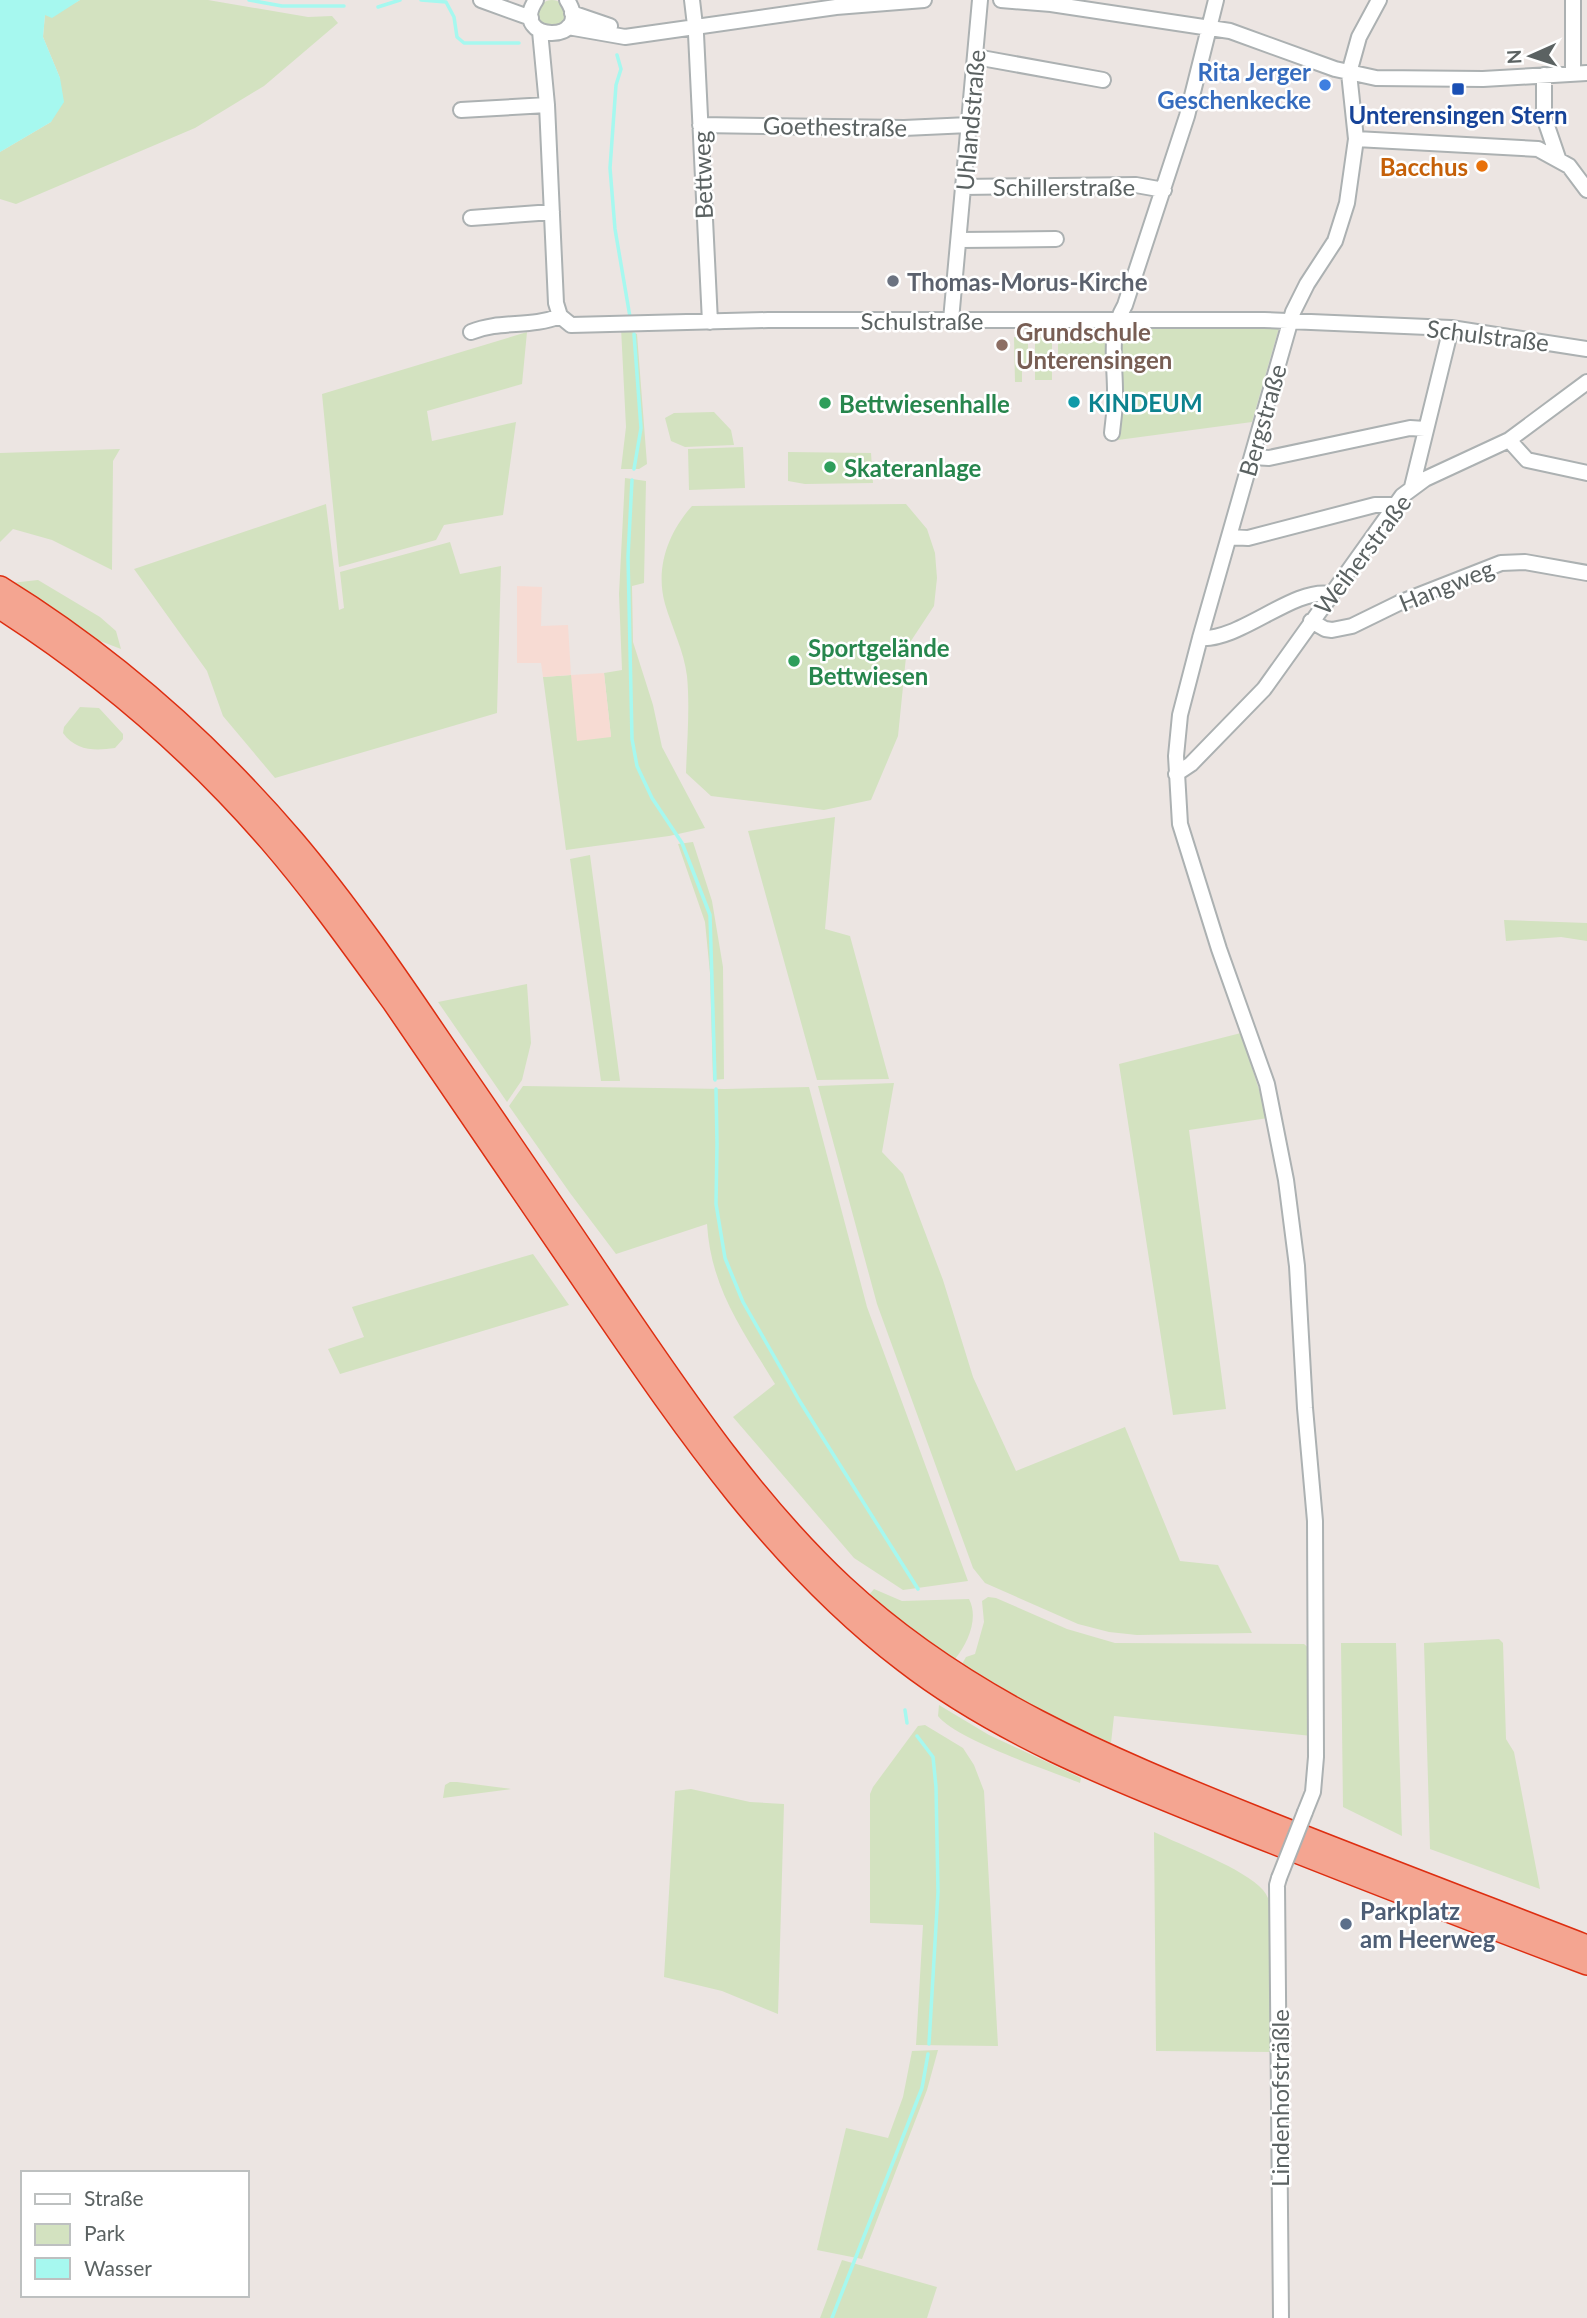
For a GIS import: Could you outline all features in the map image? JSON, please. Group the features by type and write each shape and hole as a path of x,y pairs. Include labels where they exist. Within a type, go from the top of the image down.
{"highway":[{"path":"0,587 62,628 118,670 218,760 265,809 350,913 419,1008 669,1376 749,1485 804,1548 847,1590 892,1628 933,1670"},
{"path":"0,608 125,699 257,826 336,923 682,1424 776,1544 859,1624 1050,1748 1162,1798 1587,1964"},
{"path":"961,1690 1134,1767 1391,1871 1587,1945"}],"street":[{"name":"Bettweg","path":"692,0 696,28 710,322"},
{"path":"540,32 566,19 625,37 696,28 813,5 924,0"},
{"name":"Uhlandstraße","path":"951,320 980,0"},
{"path":"1000,0 1051,4 1210,28 1251,37 1349,73 1376,78 1416,79 1483,79 1580,73 1573,0"},
{"path":"1112,433 1116,320 1125,305 1164,190 1187,116 1216,0"},
{"path":"1349,73 1359,37 1379,0"},
{"path":"487,2 534,7 540,32 547,105 556,303 560,316"},
{"path":"545,82 566,19"},
{"path":"976,57 1103,80"},
{"name":"Bergstraße","path":"1305,1812 1313,1792 1316,1757 1315,1521 1297,1266 1286,1180 1267,1084 1192,867 1180,824 1176,774 1178,729 1200,638 1291,321 1301,295 1335,241 1350,189 1356,139 1349,73"},
{"path":"1544,75 1544,117 1558,158"},
{"path":"461,110 547,105"},
{"name":"Goethestraße","path":"700,125 881,128 969,125"},
{"path":"1356,139 1531,148 1558,158 1569,166 1587,190"},
{"name":"Schillerstraße","path":"963,187 1136,185 1164,190"},
{"path":"471,218 552,212"},
{"path":"959,240 1056,239"},
{"name":"Schulstraße","path":"471,331 486,326 545,321 560,316 570,324 951,320 1291,321 1451,328 1587,349"},
{"path":"1412,487 1451,328"},
{"name":"Weiherstraße","path":"1176,774 1191,764 1264,689 1393,505 1412,487 1509,440 1587,382"},
{"path":"1252,457 1269,458 1410,428 1425,429"},
{"path":"1509,440 1527,460 1587,472"},
{"path":"1229,537 1248,538 1375,505 1393,505"},
{"name":"Hangweg","path":"1311,621 1332,630 1352,626 1399,603 1501,562 1525,562 1587,573"},
{"path":"1200,638 1225,633 1314,594 1330,594"},
{"name":"Lindenhofsträßle","path":"1281,2318 1277,1885 1305,1812"}],"green space":[{"path":"80,0 208,0 308,17 332,16 338,23 264,86 195,128 16,204 0,199 0,152 51,122 60,78 43,37 45,15"},
{"path":"552,0 562,4 566,14 562,24 552,28 542,24 538,14 542,4"},
{"path":"1262,325 1279,328 1252,422 1118,440 1121,335 1126,329"},
{"path":"621,328 637,334 647,464 639,469 621,469 626,427"},
{"path":"527,332 522,384 427,411 432,441 516,422 503,515 444,525 436,540 339,567 322,394"},
{"path":"1110,336 1109,365 1058,365 1058,337"},
{"path":"1014,337 1028,337 1028,366 1022,366 1022,382 1015,382"},
{"path":"1035,337 1052,337 1052,380 1035,380"},
{"path":"714,412 731,430 734,445 685,447 671,441 665,418 674,413"},
{"path":"743,447 745,488 689,490 688,449"},
{"path":"120,449 113,461 112,570 52,540 13,529 0,542 0,453"},
{"name":"Skateranlage","path":"788,452 871,453 873,483 805,484 788,481"},
{"path":"625,478 646,481 644,583 632,586 633,642 653,705 662,747 705,828 669,836 566,850 543,677 571,675 611,737 604,673 622,670 619,594"},
{"path":"326,504 339,610 344,608 340,572 450,542 460,574 501,566 497,713 275,778 223,716 207,671 134,569"},
{"name":"Sportgelände Bettwiesen","path":"906,504 927,529 935,553 937,578 934,606 907,647 898,736 871,800 824,810 711,796 686,773 687,676 662,591 666,552 670,539 684,516 692,506"},
{"path":"38,580 100,617 116,631 121,649 95,639 11,583"},
{"path":"80,707 99,708 123,734 123,739 115,748 86,748 68,739 63,733 64,727"},
{"path":"835,817 825,929 850,936 889,1079 817,1080 748,831"},
{"path":"693,842 712,901 723,967 724,1079 713,1080 710,973 705,922 678,844"},
{"path":"590,855 620,1081 601,1081 570,859"},
{"path":"1504,920 1587,923 1587,941 1561,937 1506,941"},
{"path":"527,984 531,1043 522,1080 507,1102 438,1002"},
{"path":"1241,1033 1268,1118 1189,1130 1226,1409 1173,1415 1119,1064"},
{"path":"894,1083 882,1152 903,1174 943,1280 973,1377 1016,1471 1125,1427 1180,1561 1218,1565 1252,1633 1137,1635 1109,1632 1078,1624 985,1583 973,1568 877,1304 818,1086"},
{"path":"523,1086 725,1089 809,1087 867,1307 968,1581 903,1590 854,1558 733,1417 775,1384 730,1308 715,1269 707,1224 616,1254 509,1106"},
{"path":"533,1254 569,1305 340,1374 328,1349 364,1337 352,1307"},
{"path":"874,1589 902,1601 969,1599 973,1614 971,1630 955,1659 945,1652 943,1655 868,1596"},
{"path":"988,1597 1067,1629 1115,1643 1304,1644 1310,1649 1312,1736 1114,1716 1111,1743 1036,1708 962,1664 966,1657 975,1654 984,1622 982,1601"},
{"path":"1499,1639 1503,1643 1506,1739 1514,1752 1540,1889 1430,1849 1424,1643"},
{"path":"1341,1643 1396,1643 1402,1836 1343,1807"},
{"path":"939,1705 989,1735 1081,1778 1080,1783 1004,1754 964,1735 938,1716"},
{"path":"925,1725 963,1748 974,1765 984,1791 998,2046 916,2045 923,1925 870,1923 870,1794 918,1726"},
{"path":"450,1782 511,1789 443,1798 445,1785"},
{"path":"691,1789 750,1802 784,1804 778,2014 722,1991 664,1977 675,1791"},
{"path":"1154,1832 1242,1874 1266,1895 1273,1910 1275,2052 1156,2051"},
{"path":"938,2050 927,2090 862,2259 817,2250 846,2128 888,2138 903,2097 912,2051"},
{"path":"842,2260 937,2287 927,2318 820,2318"}],"sand":[{"path":"517,586 542,587 541,626 568,625 571,675 543,677 541,663 517,663"},
{"path":"604,673 611,737 577,741 571,675"}],"water":[{"path":"0,0 80,0 52,18 45,15 43,37 60,78 64,102 51,122 0,152"}],"waterway":[{"path":"249,0 282,6 344,6"},
{"path":"378,7 400,0"},
{"path":"421,0 446,2 454,17 457,37 464,43 519,43"},
{"path":"617,55 621,69 616,85 610,168 615,229 630,317"},
{"path":"634,334 641,428 634,469"},
{"path":"632,480 628,557 632,739 637,766 652,798 682,843 710,915 715,1080"},
{"path":"716,1089 716,1204 725,1258 743,1302 799,1400 918,1589"},
{"path":"905,1710 907,1723"},
{"path":"917,1736 933,1757 936,1787 938,1892 929,2044"},
{"path":"832,2318 922,2088 928,2054"}],"place":[{"name":"Rita Jerger Geschenkecke","path":"1325,85"},
{"name":"Unterensingen Stern","path":"1458,89"},
{"name":"Bacchus","path":"1482,166"},
{"name":"Thomas-Morus-Kirche","path":"893,281"},
{"name":"Grundschule Unterensingen","path":"1002,345"},
{"name":"KINDEUM","path":"1074,402"},
{"name":"Bettwiesenhalle","path":"825,403"},
{"name":"Skateranlage","path":"830,467"},
{"name":"Sportgelände Bettwiesen","path":"794,661"},
{"name":"Parkplatz am Heerweg","path":"1346,1924"}]}
